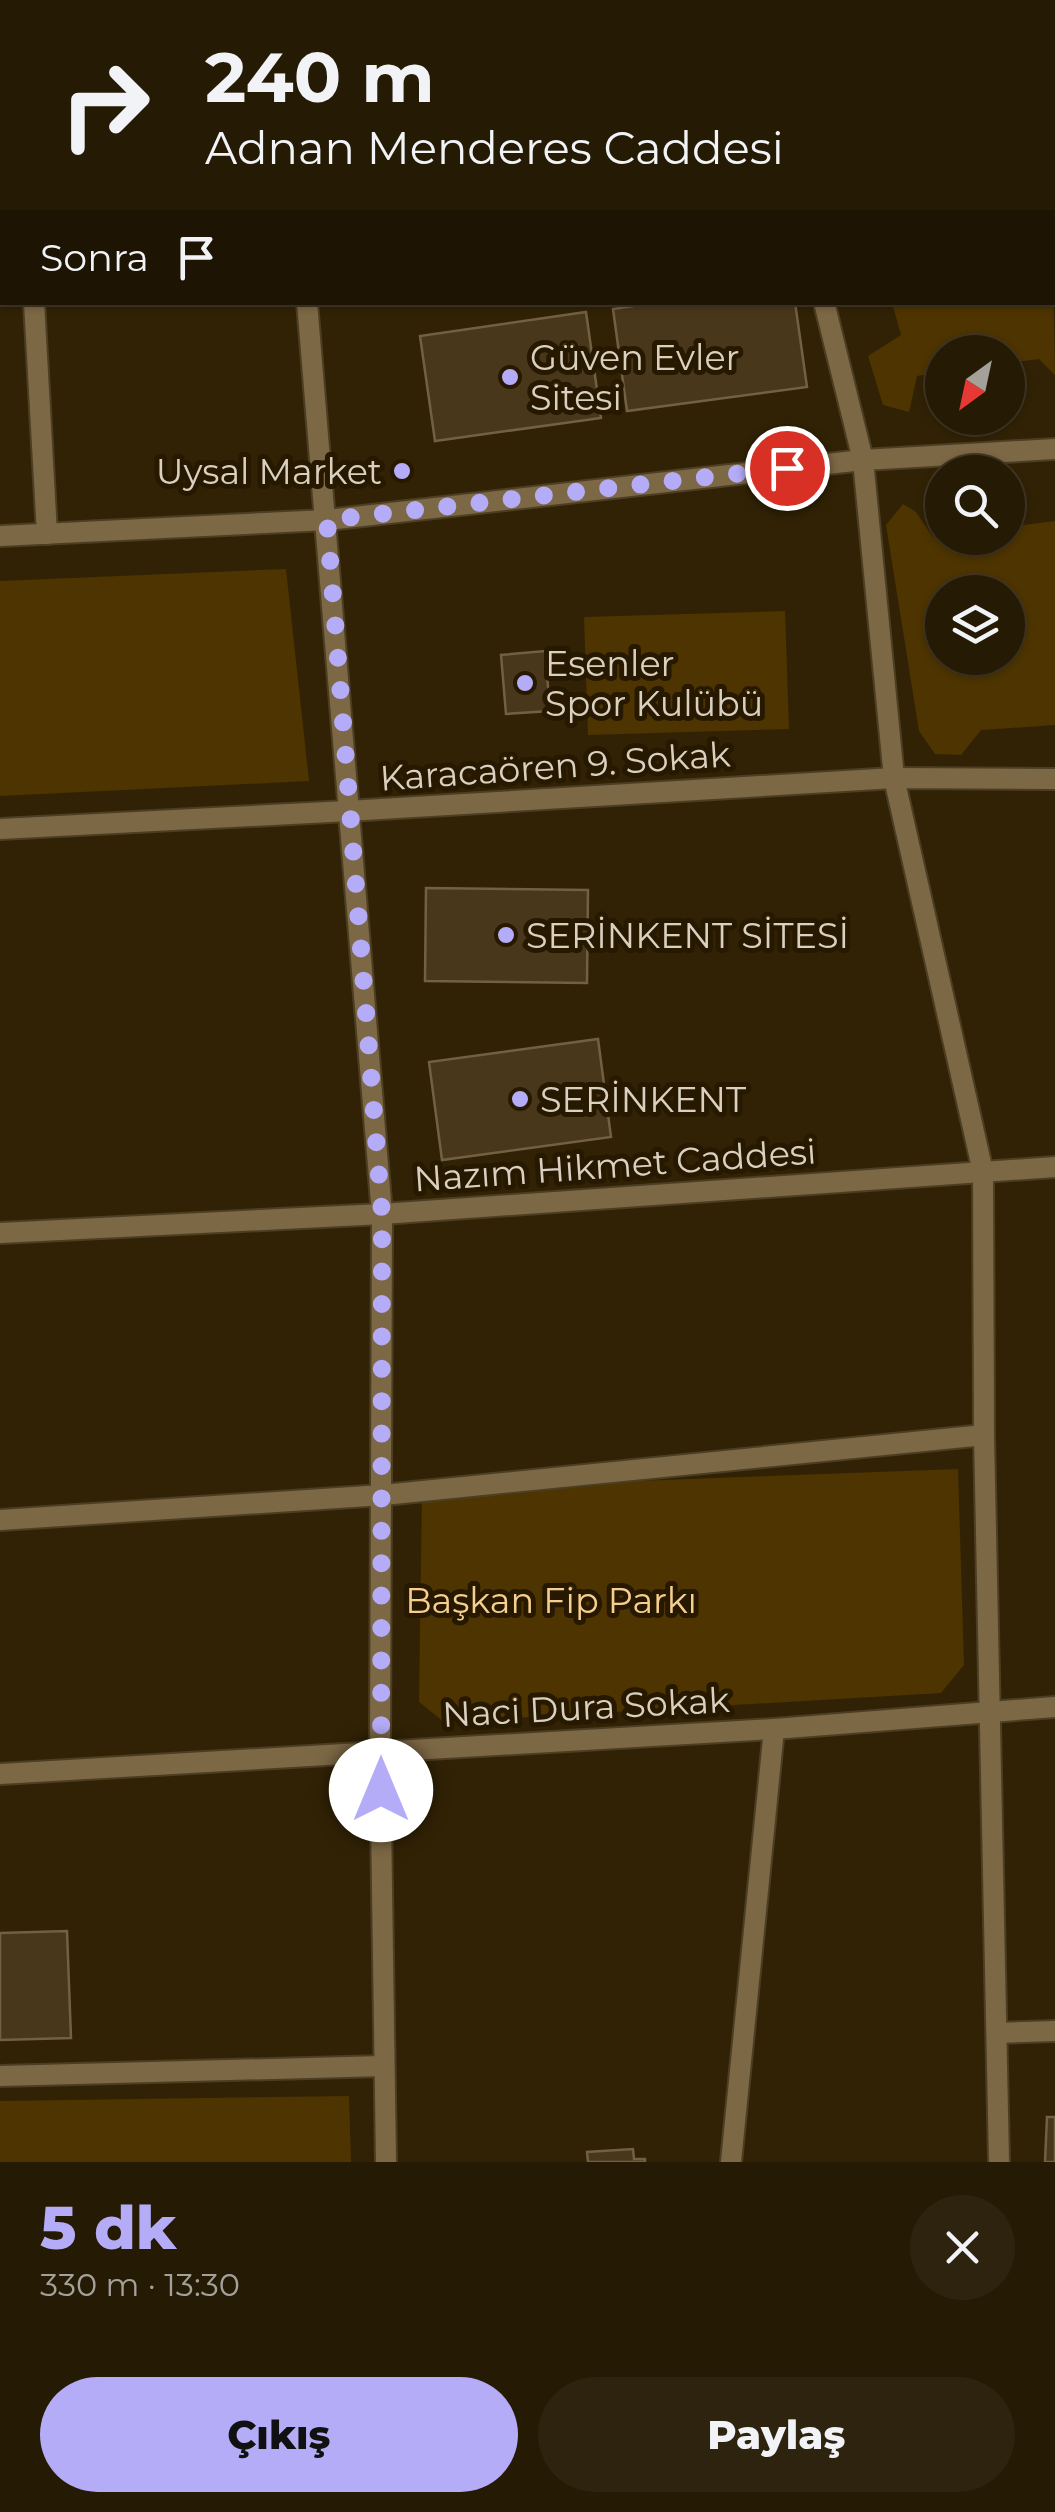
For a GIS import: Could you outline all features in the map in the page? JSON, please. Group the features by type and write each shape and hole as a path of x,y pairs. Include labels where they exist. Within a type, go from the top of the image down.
{"street":[{"path":"34,305 46,534"},
{"path":"307,305 382,1214 380,1751 386,2162"},
{"path":"825,305 863,460 894,778 983,1172 998,2162"},
{"path":"0,536 327,520 863,460 1055,449"},
{"name":"Karacaören 9. Sokak","path":"0,828 894,778 1055,778"},
{"name":"Nazım Hikmet Caddesi","path":"0,1233 382,1214 1055,1167"},
{"path":"0,1520 383,1495 984,1435"},
{"name":"Naci Dura Sokak","path":"0,1774 774,1729 1055,1708"},
{"path":"731,2162 774,1729"},
{"path":"997,2033 1055,2031"},
{"path":"0,2076 384,2066"}],"green space":[{"path":"893,305 1054,305 1055,375 1039,359 1025,361 1025,335 925,335 925,375 917,376 909,412 883,405 868,356 901,335"},
{"path":"903,504 916,512 925,525 925,555 1025,555 1025,525 1055,521 1055,725 981,730 961,755 935,754 919,731 886,525"},
{"path":"286,569 309,781 0,796 0,581"},
{"path":"785,611 789,729 588,735 584,617"},
{"name":"Başkan Fip Parkı","path":"958,1469 964,1665 941,1693 444,1722 419,1702 422,1489"},
{"path":"349,2096 351,2162 0,2162 0,2101"}],"building":[{"path":"640,305 795,305 807,387 627,411 613,309"},
{"name":"Güven Evler Sitesi","path":"586,312 601,418 435,441 420,336"},
{"name":"Esenler Spor Kulübü","path":"545,651 550,711 506,714 501,655"},
{"name":"SERİNKENT SİTESİ","path":"426,888 588,890 587,983 425,981"},
{"name":"SERİNKENT","path":"598,1039 611,1137 442,1160 429,1062"},
{"path":"67,1931 71,2038 0,2040 0,1933"},
{"path":"1047,2117 1055,2117 1055,2162 1045,2162"},
{"path":"633,2149 634,2159 645,2162 588,2162 587,2152"}],"place":[{"name":"Güven Evler Sitesi","path":"510,377"},
{"name":"Uysal Market","path":"402,471"},
{"name":"Esenler Spor Kulübü","path":"525,683"},
{"name":"SERİNKENT SİTESİ","path":"506,935"},
{"name":"SERİNKENT","path":"520,1099"}],"route":[{"path":"381,1790 382,1214 327,520 787,468"}]}
